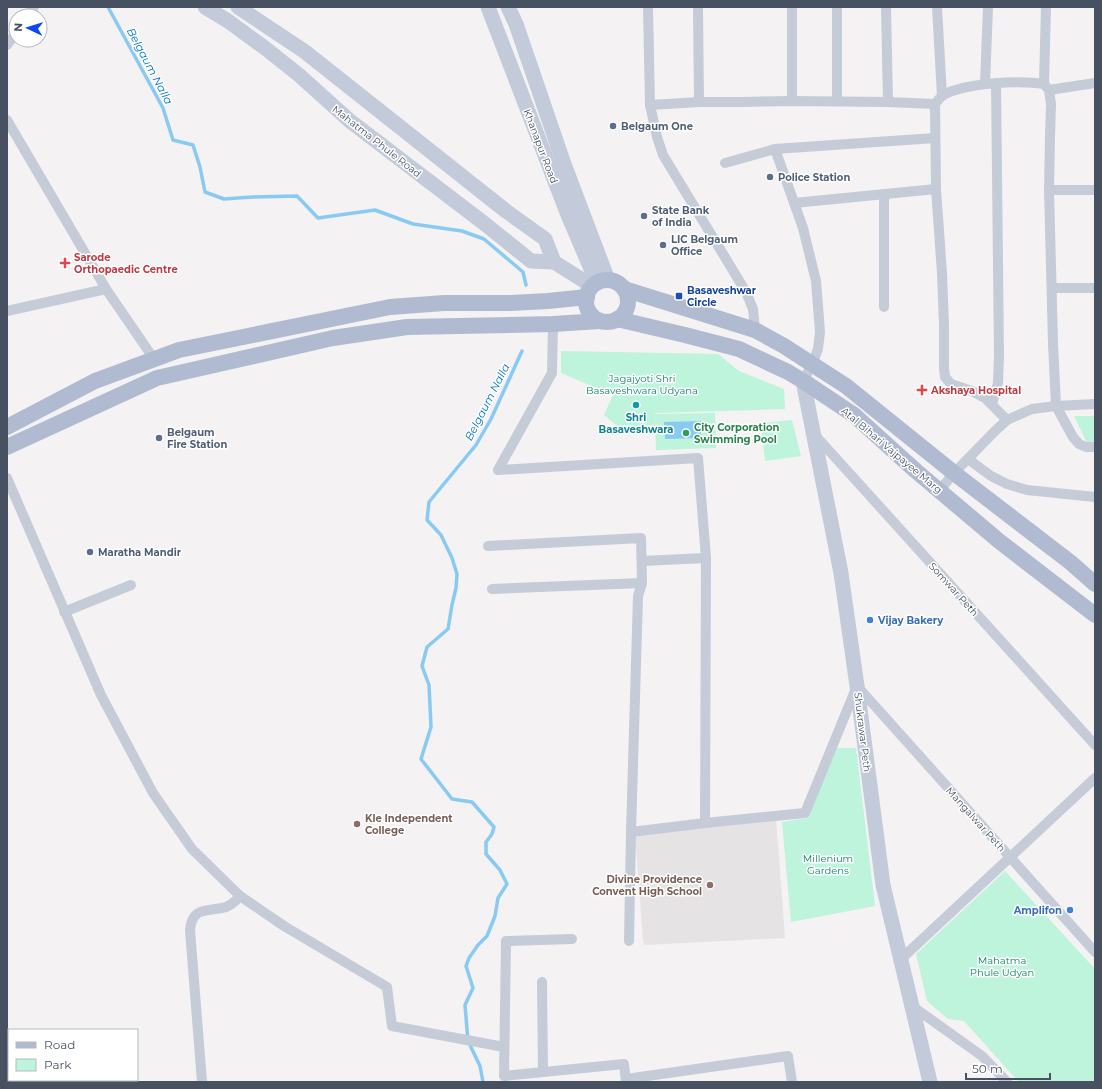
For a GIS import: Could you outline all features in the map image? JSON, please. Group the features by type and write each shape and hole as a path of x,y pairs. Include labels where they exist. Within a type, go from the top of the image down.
{"main road":[{"name":"Mahatma Phule Road","path":"205,7 228,21 265,48 299,75 350,121 531,261 554,262"},
{"path":"238,7 304,51 506,211 545,238 554,262 596,286"},
{"name":"Khanapur Road","path":"488,7 596,286"},
{"path":"7,427 95,381 179,350 390,307 444,303 541,302 596,286 614,282 624,288 628,300 626,311 617,319 606,322 595,318 590,314 586,303 596,286 564,164 516,24 508,7"},
{"name":"Atal Bihari Vajpayee Marg","path":"624,288 755,330 784,346 846,386 954,473 1070,562 1095,584"},
{"name":"Atal Bihari Vajpayee Marg","path":"617,319 739,348 803,381 854,415 910,466 999,541 1095,615"},
{"path":"7,447 157,378 333,338 407,327 553,324 600,320"},
{"name":"Shukrawar Peth","path":"803,381 842,573 882,885 930,1082"}],"street":[{"path":"648,7 650,105 657,137 663,155 746,292 753,309 755,330"},
{"path":"698,7 699,102"},
{"path":"792,7 792,101"},
{"path":"837,7 838,102"},
{"path":"886,7 888,102"},
{"path":"937,7 942,96"},
{"path":"985,84 988,7"},
{"path":"1046,7 1046,87 1051,104 1049,190 1056,406 1073,437 1079,444 1086,447 1095,447"},
{"path":"1007,420 985,398 972,391 951,384 945,377 942,273 936,189 935,104 942,96 955,90 985,84 1033,82 1046,87 1095,83"},
{"path":"992,404 998,383 999,355 996,84"},
{"path":"650,105 699,102 792,101 935,104"},
{"path":"7,120 106,289 154,359"},
{"path":"725,163 775,149 936,138"},
{"path":"775,149 803,228 816,281 820,332 818,349 812,365 803,381"},
{"path":"794,203 936,189"},
{"path":"1049,190 1095,190"},
{"path":"884,195 884,307"},
{"path":"1052,288 1095,288"},
{"path":"7,311 106,289"},
{"path":"553,324 552,373 498,470 698,458 706,558 704,823"},
{"path":"939,491 954,473 1007,420 1032,409 1095,404"},
{"name":"Somwar Peth","path":"813,433 1095,745"},
{"path":"968,459 991,476 1007,484 1027,490 1095,497"},
{"path":"7,478 101,695 153,793 192,849 240,896 284,926 387,987 392,1026 504,1048"},
{"path":"488,546 641,538 642,583 638,596 629,941"},
{"path":"642,561 706,558"},
{"path":"492,589 642,583"},
{"path":"64,612 131,585"},
{"path":"631,832 804,813 857,686"},
{"name":"Mangalwar Peth","path":"857,686 1095,952"},
{"path":"900,960 1095,778"},
{"path":"202,1082 190,922 195,915 202,911 229,906 240,896"},
{"path":"572,939 506,941 504,1076 624,1064 626,1081 788,1056 792,1082"},
{"path":"542,982 543,1072"},
{"path":"912,1006 982,1056 1008,1082"}],"shaded area":[{"name":"Divine Providence Convent High School","path":"776,819 785,938 644,945 635,833"}],"green space":[{"name":"Jagajyoti Shri Basaveshwara Udyana","path":"561,351 718,354 739,371 784,389 785,409 655,413 655,434 627,434 604,415 613,395 561,373"},
{"name":"City Corporation Swimming Pool","path":"715,413 716,448 656,450 655,414"},
{"path":"1074,416 1095,416 1095,443 1087,443"},
{"path":"792,420 801,456 765,461 761,423"},
{"name":"Millenium Gardens","path":"836,748 856,748 875,906 791,922 782,822 807,818"},
{"name":"Mahatma Phule Udyan","path":"1005,871 1095,969 1095,1082 1019,1082 964,1021 948,1019 927,1001 916,954"}],"water":[{"name":"City Corporation Swimming Pool","path":"701,421 701,438 665,439 664,422"}],"waterway":[{"name":"Belgaum Nalla","path":"108,7 163,108 173,140 193,145 200,167 205,192 224,199 297,196 318,218 375,210 413,224 462,231 484,239 523,272 526,285"},
{"name":"Belgaum Nalla","path":"483,1082 480,1066 468,1041 465,1005 473,988 466,966 469,958 478,945 487,936 495,916 498,898 507,884 500,870 486,854 486,842 492,834 494,827 472,802 452,799 421,759 431,727 429,685 422,666 427,647 448,629 456,588 457,574 452,558 441,535 427,520 429,502 476,445 491,419 522,351"}],"place":[{"name":"Belgaum One","path":"613,126"},
{"name":"Police Station","path":"770,177"},
{"name":"State Bank of India","path":"644,216"},
{"name":"LIC Belgaum Office","path":"663,245"},
{"name":"Sarode Orthopaedic Centre","path":"65,263"},
{"name":"Basaveshwar Circle","path":"679,296"},
{"name":"Akshaya Hospital","path":"922,390"},
{"name":"Shri Basaveshwara","path":"636,405"},
{"name":"City Corporation Swimming Pool","path":"686,433"},
{"name":"Belgaum Fire Station","path":"159,438"},
{"name":"Maratha Mandir","path":"90,552"},
{"name":"Vijay Bakery","path":"870,620"},
{"name":"Kle Independent College","path":"357,824"},
{"name":"Divine Providence Convent High School","path":"710,885"},
{"name":"Amplifon","path":"1070,910"}]}
